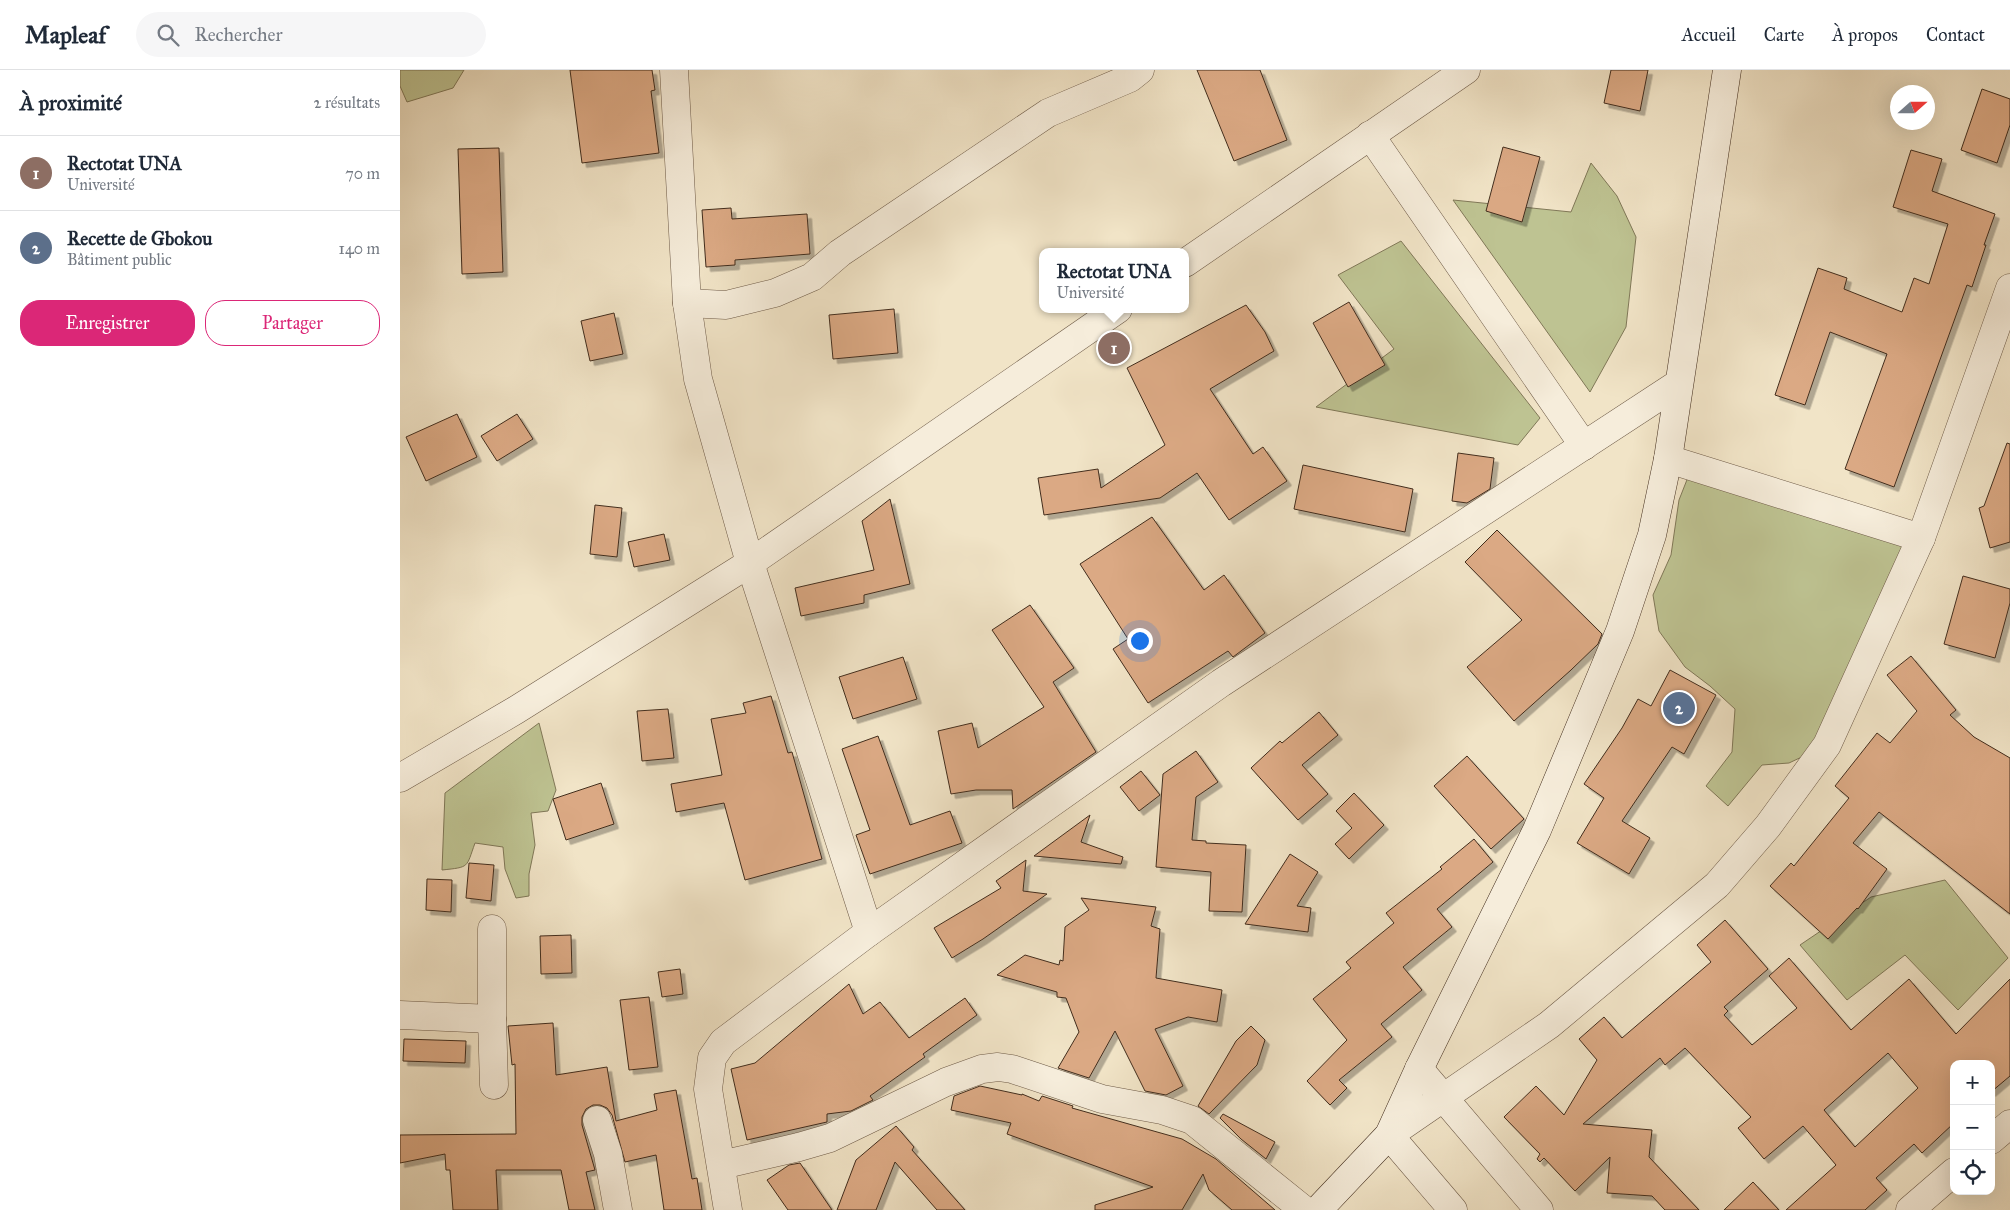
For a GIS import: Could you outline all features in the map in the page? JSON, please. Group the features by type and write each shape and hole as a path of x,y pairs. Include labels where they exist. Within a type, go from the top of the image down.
{"street":[{"path":"674,70 687,303 698,379 750,563 869,932"},
{"path":"687,303 726,305 775,293 812,278 840,253 1048,113 1130,78 1140,70"},
{"path":"1189,260 1466,70"},
{"path":"1389,1135 1419,1069 1536,830 1620,631 1652,535 1668,459 1726,70"},
{"path":"1370,135 1584,446"},
{"path":"1318,1210 1389,1135 1550,1025 1709,891 1768,826 1827,745 1921,538 2010,288"},
{"path":"400,778 516,710 750,563 1112,313"},
{"path":"728,1210 708,1089 712,1058 723,1042 869,932 1221,683 1678,384"},
{"path":"1668,459 1921,538"},
{"path":"492,929 494,1084"},
{"path":"400,1015 492,1019"},
{"path":"721,1165 800,1147 830,1138 946,1082 982,1069 998,1067 1012,1069 1102,1099 1162,1110 1192,1120 1304,1210"},
{"path":"1419,1069 1539,1210"},
{"path":"597,1120 608,1154 618,1210"},
{"path":"1995,1137 2010,1124"},
{"path":"1389,1135 1453,1210"},
{"path":"1910,1210 1950,1175"}],"green space":[{"path":"400,70 464,70 453,88 407,102 400,86"},
{"path":"1591,163 1617,196 1636,237 1626,327 1590,392 1453,200 1571,212"},
{"path":"1401,241 1540,418 1518,445 1316,407 1394,349 1338,275"},
{"path":"1692,467 1921,538 1827,745 1789,763 1762,765 1728,806 1706,786 1732,752 1735,709 1710,686 1685,667 1659,631 1653,595 1671,555 1679,500"},
{"path":"539,723 556,790 548,811 531,813 535,845 529,874 529,896 516,898 505,869 503,847 475,843 466,865 442,870 445,793"},
{"path":"1945,880 2008,958 1958,1010 1905,955 1847,1000 1800,945 1871,897"}],"building":[{"path":"570,70 652,70 655,90 651,91 659,153 582,163"},
{"path":"1197,70 1260,70 1287,140 1234,161"},
{"path":"1611,70 1648,70 1640,111 1604,103"},
{"path":"1982,89 2010,99 2010,125 1997,163 1961,150"},
{"path":"1503,147 1540,157 1522,222 1486,211"},
{"path":"499,148 503,272 462,274 458,149"},
{"path":"1911,150 1942,159 1932,191 1995,214 1972,287 1967,285 1894,487 1845,469 1887,354 1830,332 1805,405 1775,395 1818,268 1847,278 1844,289 1902,312 1914,278 1929,284 1948,224 1893,207"},
{"path":"731,208 732,219 807,214 810,254 735,260 735,265 706,267 702,210"},
{"path":"1349,302 1385,365 1348,387 1313,323"},
{"path":"1246,305 1265,332 1274,351 1210,389 1253,454 1263,447 1287,481 1229,520 1197,473 1160,498 1044,515 1038,478 1098,469 1101,488 1165,445 1127,368"},
{"path":"894,309 898,353 833,359 829,315"},
{"path":"614,313 623,354 590,361 581,321"},
{"path":"457,414 477,457 426,481 406,437"},
{"path":"517,414 533,439 497,461 481,436"},
{"path":"2007,443 2010,444 2010,542 1990,548 1979,508 1984,506"},
{"path":"1458,453 1494,458 1490,489 1467,503 1452,501"},
{"path":"1303,465 1413,489 1405,532 1294,509"},
{"path":"890,499 910,584 864,595 864,603 801,616 795,588 874,570 862,521"},
{"path":"595,505 622,508 617,557 590,554"},
{"path":"1152,517 1204,590 1224,575 1265,633 1233,657 1228,651 1148,703 1113,649 1128,639 1080,564"},
{"path":"1497,530 1602,634 1598,644 1514,721 1467,667 1522,620 1465,562"},
{"path":"664,534 670,560 634,567 628,542"},
{"path":"1963,576 2010,589 2010,603 1995,658 1944,644"},
{"path":"1030,605 1074,668 1053,682 1096,752 1013,809 1012,790 976,790 951,794 938,731 972,723 978,748 1044,707 992,630"},
{"path":"1911,656 1956,710 1950,715 1974,737 2010,758 2010,914 1879,812 1853,843 1887,869 1858,909 1828,939 1770,886 1791,863 1794,866 1849,798 1835,786 1877,733 1890,743 1917,711 1887,675"},
{"path":"903,657 917,699 853,719 839,677"},
{"path":"1670,670 1716,695 1684,754 1672,747 1622,821 1650,838 1629,874 1577,843 1604,798 1584,784 1622,728 1638,699 1651,706"},
{"path":"771,696 788,753 792,752 822,859 745,880 724,803 676,812 671,784 722,775 711,719 746,713 743,703"},
{"path":"668,709 674,758 642,761 637,711"},
{"path":"1319,712 1338,735 1302,765 1328,794 1298,820 1251,768 1280,741 1282,743"},
{"path":"878,736 910,825 950,811 962,843 870,874 856,835 870,830 842,749"},
{"path":"1196,751 1218,782 1196,797 1192,840 1206,841 1206,843 1246,845 1242,912 1209,911 1211,872 1156,867 1163,774"},
{"path":"1467,756 1524,819 1491,849 1434,786"},
{"path":"1141,771 1160,795 1139,811 1120,787"},
{"path":"601,783 614,824 566,840 553,799"},
{"path":"1354,793 1384,825 1349,859 1335,844 1352,828 1336,811"},
{"path":"1090,815 1081,842 1123,857 1121,864 1034,856"},
{"path":"1474,839 1493,862 1437,909 1452,927 1403,967 1422,990 1381,1024 1392,1037 1339,1080 1347,1088 1330,1105 1307,1081 1347,1040 1313,999 1351,968 1346,962 1394,923 1386,913 1442,869 1440,867"},
{"path":"1290,854 1318,872 1297,906 1311,908 1308,932 1245,924"},
{"path":"1026,860 1023,891 1047,894 983,939 952,958 934,928 1001,888 996,881"},
{"path":"469,863 494,865 491,901 466,898"},
{"path":"427,879 452,880 451,912 426,910"},
{"path":"1081,898 1156,907 1151,926 1160,929 1156,978 1222,990 1217,1022 1188,1017 1155,1029 1183,1086 1166,1095 1145,1091 1115,1031 1089,1078 1058,1068 1079,1032 1066,998 1057,997 1057,992 997,975 1025,955 1059,965 1060,960 1063,961 1065,927 1089,910"},
{"path":"1725,920 1768,969 1724,1007 1728,1011 1724,1015 1752,1045 1797,1008 1769,976 1789,958 1851,1030 1909,979 1956,1034 2010,979 2010,1076 1995,1089 1995,1060 1950,1060 1950,1127 1922,1153 1914,1144 1876,1178 1887,1190 1865,1210 1786,1210 1836,1165 1803,1126 1764,1159 1738,1128 1751,1117 1685,1048 1665,1065 1660,1058 1583,1124 1652,1130 1649,1157 1699,1210 1665,1210 1652,1196 1607,1193 1610,1157 1575,1191 1544,1158 1540,1162 1537,1159 1540,1154 1504,1117 1536,1086 1564,1115 1597,1060 1579,1039 1604,1017 1622,1038 1711,962 1697,945","holes":["1888,1053 1918,1088 1855,1147 1824,1110"]},
{"path":"571,935 572,973 541,974 540,936"},
{"path":"680,969 683,994 662,997 658,972"},
{"path":"849,984 863,1014 880,1002 909,1038 965,998 977,1015 923,1054 925,1057 870,1096 873,1100 851,1111 827,1114 827,1122 747,1140 731,1069 755,1063"},
{"path":"649,997 658,1067 629,1070 620,1000"},
{"path":"553,1023 556,1075 607,1067 616,1121 657,1110 654,1094 676,1090 692,1179 697,1178 702,1210 664,1210 656,1155 625,1162 612,1115 607,1108 600,1105 593,1105 586,1109 582,1117 582,1125 595,1170 586,1172 595,1210 569,1210 561,1170 496,1170 498,1210 453,1210 450,1170 446,1170 445,1154 400,1163 400,1135 516,1134 515,1064 512,1065 508,1026"},
{"path":"1251,1026 1265,1040 1257,1065 1209,1114 1198,1106 1236,1041"},
{"path":"404,1039 466,1041 465,1063 403,1061"},
{"path":"980,1086 1022,1094 1039,1101 1042,1096 1073,1106 1072,1108 1182,1139 1216,1159 1275,1210 1232,1210 1209,1190 1203,1174 1182,1210 1095,1210 1095,1205 1153,1187 1007,1134 1011,1123 951,1110 954,1096"},
{"path":"1223,1114 1275,1142 1266,1159 1241,1139 1220,1118"},
{"path":"896,1126 914,1147 912,1150 965,1210 937,1210 895,1162 876,1210 837,1210 856,1160"},
{"path":"800,1163 832,1210 788,1210 767,1180 789,1165"},
{"path":"1753,1182 1779,1210 1724,1210"}],"place":[{"name":"Rectotat UNA","path":"1114,348"},
{"name":"Recette de Gbokou","path":"1679,708"}]}
